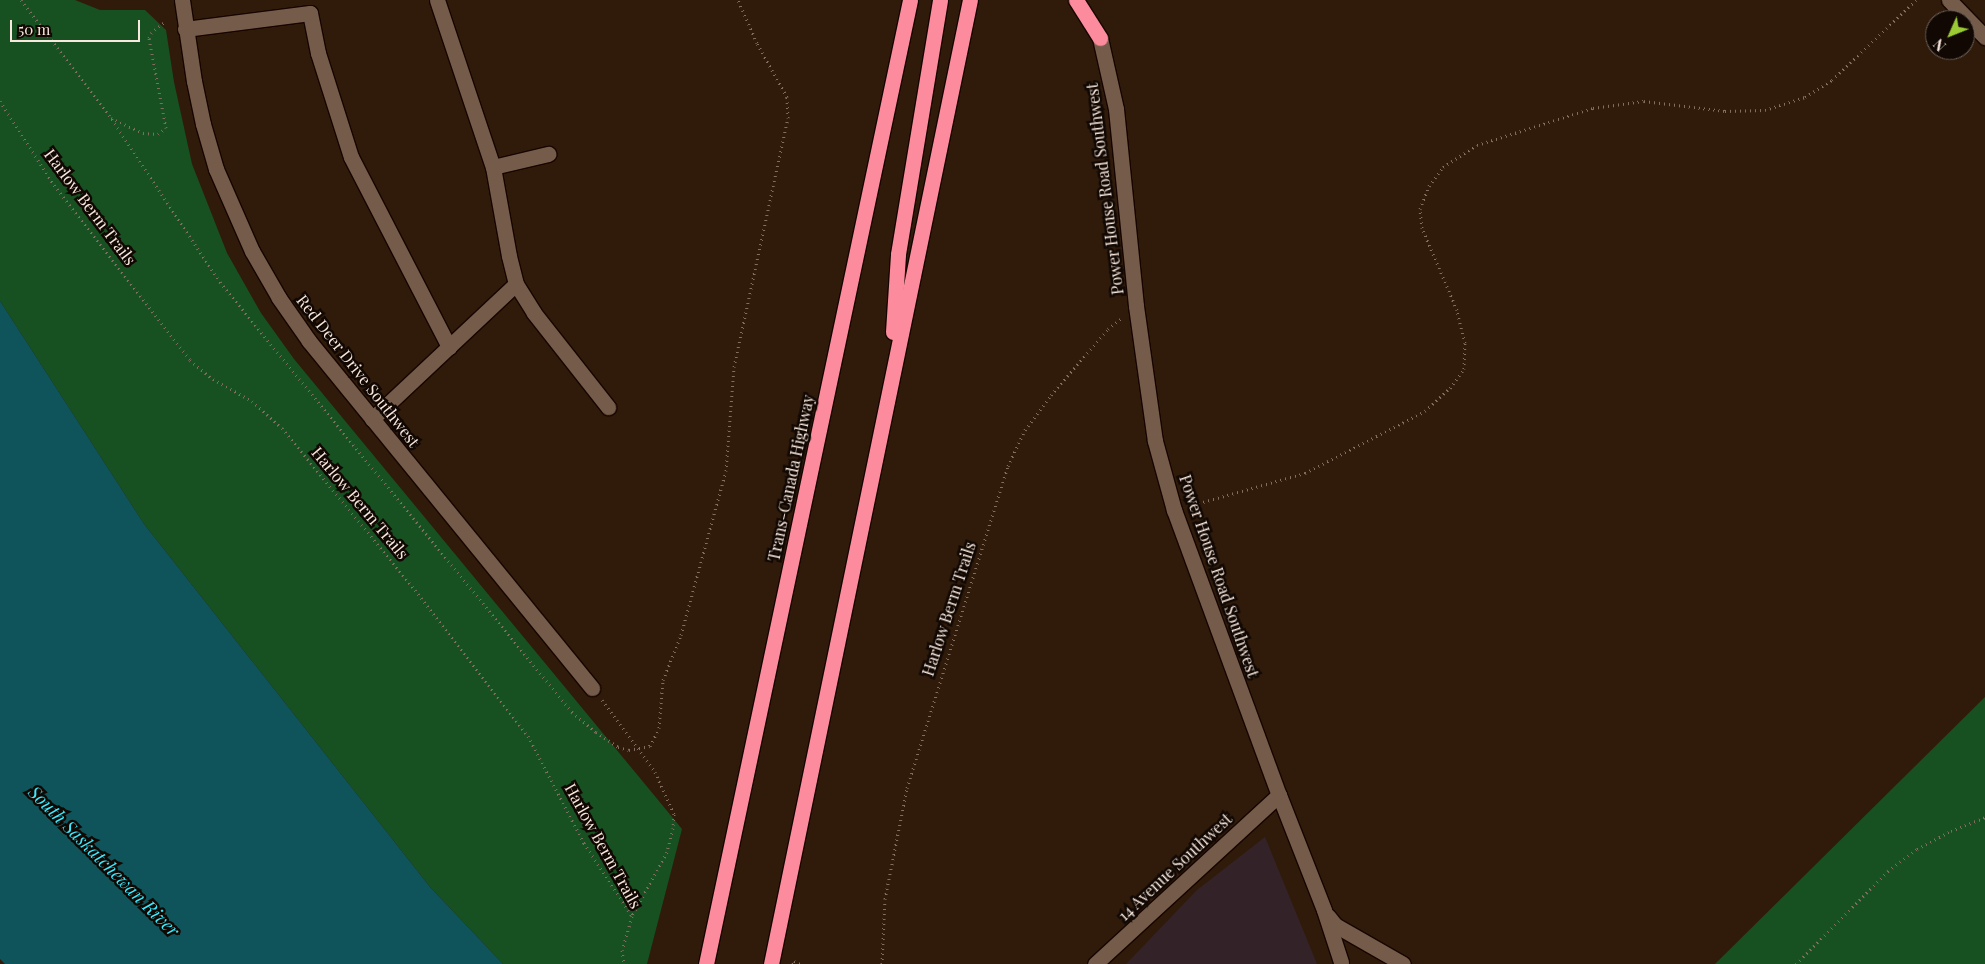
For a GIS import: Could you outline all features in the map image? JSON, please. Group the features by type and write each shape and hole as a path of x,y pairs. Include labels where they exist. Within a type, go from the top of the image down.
{"highway":[{"path":"900,47 902,0"},
{"name":"Trans-Canada Highway","path":"706,964 910,0"},
{"path":"890,383 898,254 940,0"},
{"path":"771,964 970,0"},
{"path":"1076,0 1100,38"},
{"path":"1088,0 1094,13 1100,38"}],"street":[{"name":"Red Deer Drive Southwest","path":"182,0 203,124 216,169 252,251 279,298 309,341 592,688"},
{"path":"437,0 493,167 516,284 534,313 608,408"},
{"path":"1949,0 1985,37"},
{"path":"186,29 310,13 318,53 351,157 449,347"},
{"name":"Power House Road Southwest","path":"1100,38 1116,109 1136,306 1155,441 1174,510 1278,795 1324,910 1341,962"},
{"path":"493,167 548,154"},
{"path":"372,419 516,284"},
{"name":"14 Avenue Southwest","path":"1095,964 1278,795"},
{"path":"1324,910 1335,925 1403,964"}],"path":[{"path":"21,0 111,117 220,282 562,700 590,727 611,742 629,750 650,746 660,728 663,680 681,635 726,472 734,367 788,118 787,97 757,43 738,0"},
{"path":"1174,510 1305,473 1425,411 1450,388 1464,369 1464,343 1457,310 1422,228 1420,209 1428,186 1443,167 1477,146 1593,108 1644,101 1725,111 1765,110 1805,97 1832,80 1916,0"},
{"path":"111,117 143,134 158,134 166,128 150,38 151,33 166,21"},
{"name":"Harlow Berm Trails","path":"0,102 54,184 190,360 207,374 252,401 282,428 415,590 528,736 584,843 632,916 622,950 624,964"},
{"name":"Harlow Berm Trails","path":"882,964 886,899 907,788 1008,466 1025,430 1051,395 1108,329 1136,306"},
{"path":"592,688 655,772 674,814 668,852 632,916"},
{"path":"1796,964 1888,870 1917,849 1985,816"},
{"path":"793,964 794,960 800,964"}],"shaded area":[{"path":"1265,837 1317,964 1126,964 1197,890"}],"green space":[{"path":"0,0 75,0 100,10 145,10 166,30 174,82 192,164 227,253 261,313 294,359 682,829 647,964 503,964 430,887 144,524 0,301"},
{"path":"1985,697 1985,964 1715,964"}],"water":[{"name":"South Saskatchewan River","path":"0,301 144,524 430,887 503,964 5,964 0,959"}]}
